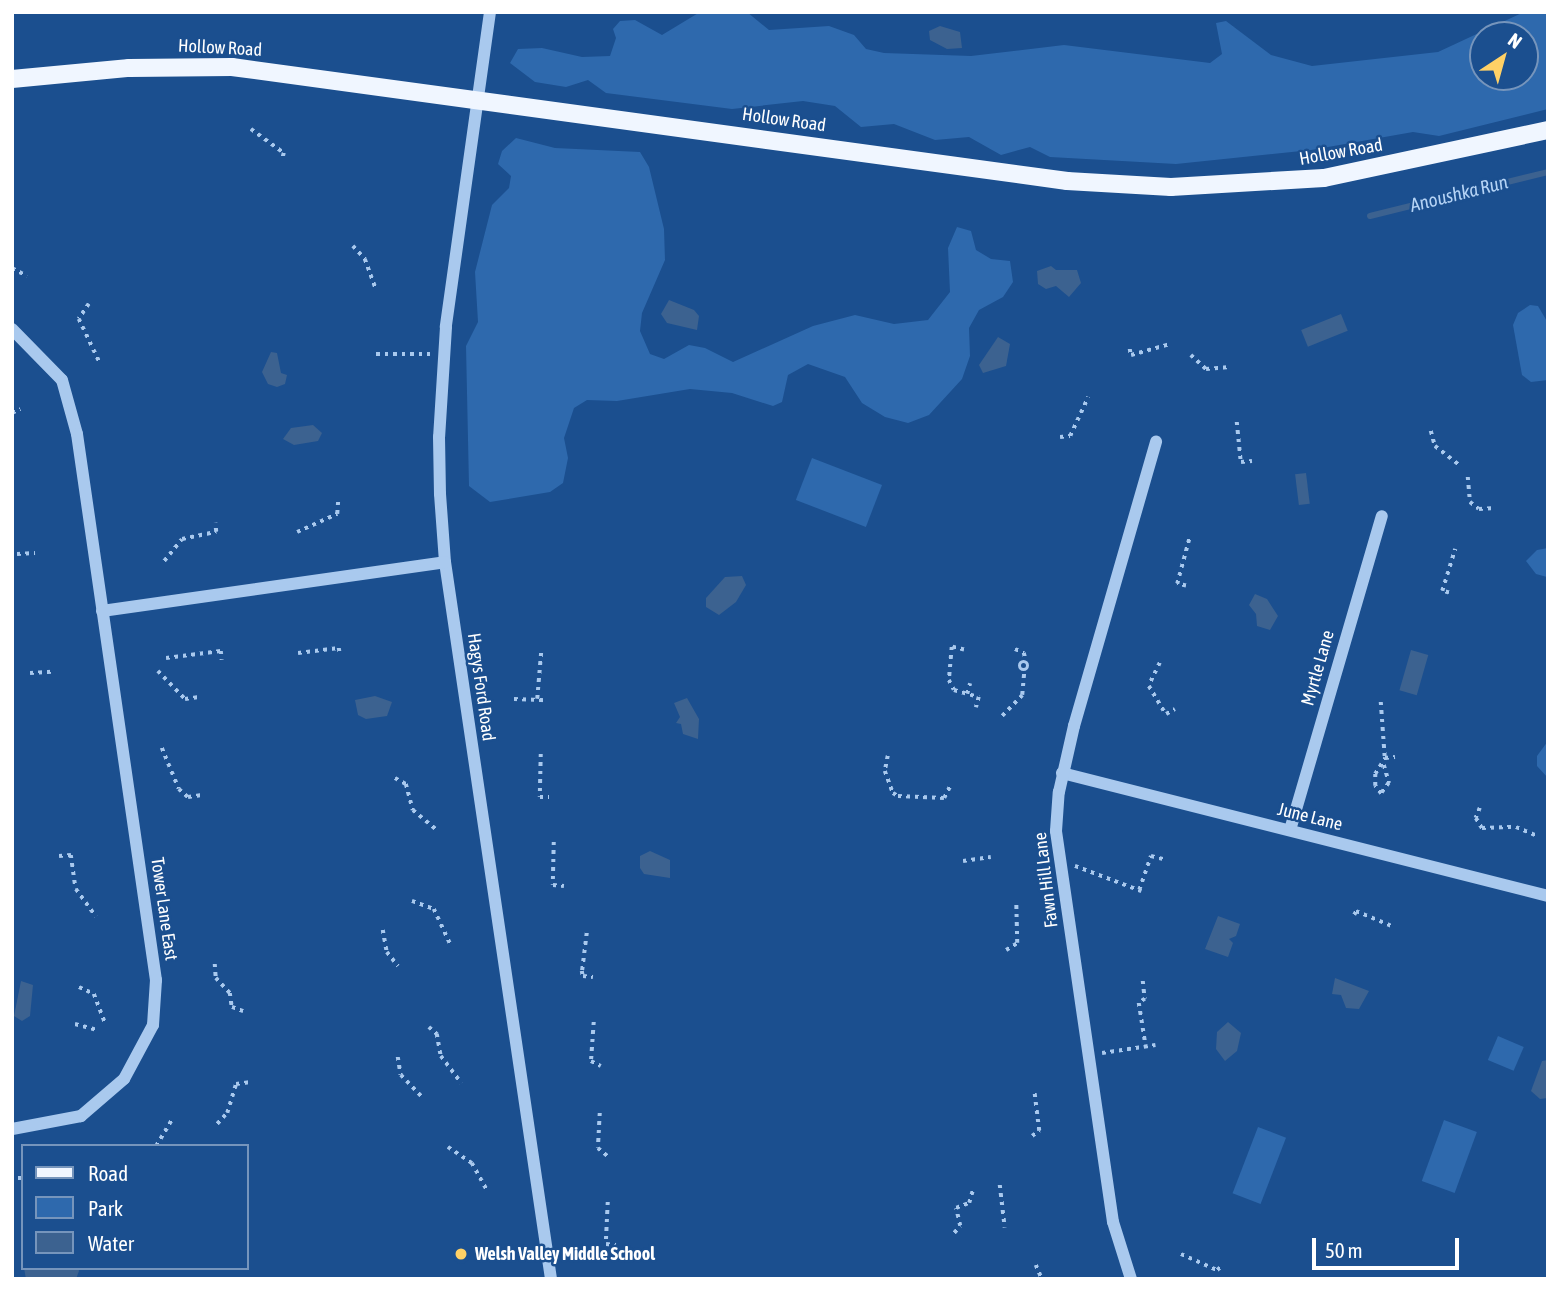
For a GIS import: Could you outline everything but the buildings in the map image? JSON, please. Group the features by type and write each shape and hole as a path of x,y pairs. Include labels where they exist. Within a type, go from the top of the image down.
{"main road":[{"name":"Hollow Road","path":"12,79 129,68 220,67 478,98 1067,181 1171,187 1324,178 1548,130"}],"street":[{"name":"Hagys Ford Road","path":"489,12 444,354 439,437 445,562 551,1279"},
{"name":"Tower Lane East","path":"12,329 62,380 77,434 156,979 153,1026 124,1079 96,1106 55,1124 12,1129"},
{"name":"Fawn Hill Lane","path":"1131,1279 1113,1222 1059,863 1056,810 1062,773 1156,442"},
{"name":"Myrtle Lane","path":"1290,830 1382,516"},
{"path":"102,611 445,562"},
{"name":"June Lane","path":"1062,773 1548,896"}],"path":[{"path":"251,130 284,153 282,161"},
{"path":"353,246 365,259 375,287"},
{"path":"12,268 27,276"},
{"path":"89,304 79,319 99,361"},
{"path":"1130,349 1131,355 1170,344"},
{"path":"376,354 444,354"},
{"path":"1191,355 1206,369 1227,367"},
{"path":"1060,437 1070,436 1088,397"},
{"path":"12,413 20,410"},
{"path":"1237,422 1241,462 1252,461"},
{"path":"1431,431 1435,446 1459,465"},
{"path":"1468,477 1470,502 1479,509 1495,508"},
{"path":"297,532 337,514 338,498"},
{"path":"163,561 183,539 216,532 215,523"},
{"path":"1186,586 1177,584 1189,540"},
{"path":"1449,593 1442,592 1455,549"},
{"path":"17,554 35,553"},
{"path":"964,650 953,647 949,680 954,690 979,697 976,708"},
{"path":"298,653 339,648 340,654"},
{"path":"1002,716 1022,695 1024,670 1020,665 1026,661 1024,653 1015,649"},
{"path":"166,657 221,651 222,660"},
{"path":"537,699 541,651"},
{"path":"1160,663 1149,686 1166,714 1175,709"},
{"path":"158,671 185,699 199,698"},
{"path":"30,673 52,672"},
{"path":"967,694 970,683"},
{"path":"514,699 547,700"},
{"path":"1381,702 1384,765 1388,783 1381,794 1375,786 1376,774 1384,765"},
{"path":"162,747 179,789 188,797 202,795"},
{"path":"541,754 540,797 549,797"},
{"path":"888,756 885,771 892,793 898,796 944,798 950,786"},
{"path":"1385,758 1395,757"},
{"path":"395,778 406,784 413,810 438,831"},
{"path":"1480,808 1476,818 1482,828 1516,827 1535,835"},
{"path":"554,842 552,886 564,886"},
{"path":"59,856 71,855 76,889 96,917"},
{"path":"1059,863 1140,891 1151,856 1167,860"},
{"path":"963,861 991,857"},
{"path":"412,901 434,909 450,944"},
{"path":"1006,950 1017,943 1016,903"},
{"path":"1354,915 1356,911 1394,927"},
{"path":"383,930 387,952 398,966"},
{"path":"587,933 582,971 583,976 593,977"},
{"path":"215,964 216,978 230,993 232,1007 243,1011"},
{"path":"1143,982 1145,999 1139,1003 1146,1047"},
{"path":"79,987 94,994 105,1023"},
{"path":"594,1022 591,1060 601,1066"},
{"path":"75,1024 98,1030"},
{"path":"429,1027 437,1034 441,1056 461,1083"},
{"path":"1088,1055 1155,1045"},
{"path":"398,1058 401,1075 421,1096"},
{"path":"217,1124 227,1112 236,1084 251,1082"},
{"path":"1032,1136 1039,1131 1034,1090"},
{"path":"600,1113 598,1148 610,1158"},
{"path":"157,1144 172,1119"},
{"path":"448,1147 472,1163 486,1190"},
{"path":"1000,1185 1004,1228"},
{"path":"954,1233 960,1226 956,1208 969,1203 973,1189"},
{"path":"608,1202 606,1244 616,1245"},
{"path":"1181,1254 1217,1270 1222,1266"},
{"path":"1036,1265 1042,1279"}],"green space":[{"path":"700,12 747,12 769,30 829,26 854,35 866,49 884,53 971,56 1064,45 1210,63 1222,54 1216,23 1226,21 1271,55 1312,66 1438,52 1469,38 1469,91 1539,91 1539,21 1505,21 1524,12 1548,12 1548,109 1439,136 1413,132 1311,150 1176,164 1050,157 1030,147 1001,155 969,137 935,140 894,124 861,127 835,106 803,101 732,109 606,93 588,80 566,87 535,82 510,63 518,49 542,48 582,57 610,56 616,38 613,29 620,21 635,20 662,35"},
{"path":"516,138 555,148 640,152 649,167 664,229 665,260 642,313 640,331 650,354 664,359 689,345 705,348 733,362 813,326 855,315 894,324 928,320 950,292 948,248 957,227 971,231 976,250 991,259 1010,261 1013,282 1003,297 979,310 969,328 970,356 962,379 929,415 908,423 885,417 862,403 845,377 808,364 788,375 782,402 773,406 732,393 690,389 617,401 587,400 574,408 564,438 568,458 563,483 550,492 490,502 469,486 466,346 478,322 475,272 492,205 509,188 511,176 498,164 502,151"},
{"path":"1530,305 1538,306 1548,323 1548,380 1531,382 1522,375 1513,325 1518,313"},
{"path":"812,458 882,485 866,527 796,500"},
{"path":"1548,548 1547,577 1536,574 1526,561 1537,550"},
{"path":"1548,741 1548,778 1537,766 1537,756"},
{"path":"1498,1036 1524,1047 1514,1071 1488,1060"},
{"path":"1444,1120 1477,1132 1455,1193 1422,1181"},
{"path":"1258,1127 1286,1138 1261,1204 1233,1193"}],"water":[{"path":"940,26 960,32 962,48 947,49 930,40 929,31"},
{"path":"1051,266 1056,270 1077,270 1081,283 1069,297 1056,286 1046,289 1038,284 1037,271"},
{"path":"669,300 694,310 699,316 697,330 667,323 661,314"},
{"path":"1341,314 1348,331 1308,347 1301,330"},
{"path":"998,337 1010,344 1006,366 983,373 979,365"},
{"path":"271,352 277,353 281,373 287,375 285,384 277,387 268,384 262,372"},
{"path":"313,425 322,433 318,441 294,445 283,439 291,428"},
{"path":"1306,473 1310,504 1299,505 1295,474"},
{"path":"742,576 746,585 736,602 719,615 706,607 706,598 725,577"},
{"path":"1255,594 1267,599 1278,616 1270,630 1257,626 1256,614 1249,605"},
{"path":"1411,650 1428,655 1417,695 1399,690"},
{"path":"375,696 392,702 387,716 366,719 358,715 355,700"},
{"path":"687,698 699,719 698,739 683,734 681,724 676,723 680,717 674,703"},
{"path":"650,851 670,860 670,878 644,874 640,868 640,856"},
{"path":"1218,916 1240,924 1236,936 1229,939 1233,943 1228,957 1205,949"},
{"path":"1335,978 1369,991 1359,1009 1346,1008 1341,995 1332,994"},
{"path":"21,981 33,985 30,1016 22,1021 14,1016"},
{"path":"1228,1022 1241,1033 1237,1051 1225,1061 1216,1049 1217,1032"},
{"path":"1548,1060 1548,1098 1540,1099 1531,1091 1542,1061"},
{"path":"24,1270 79,1271 76,1279 26,1279"}],"waterway":[{"name":"Anoushka Run","path":"1370,216 1548,172"}],"place":[{"name":"Welsh Valley Middle School","path":"461,1254"}]}
